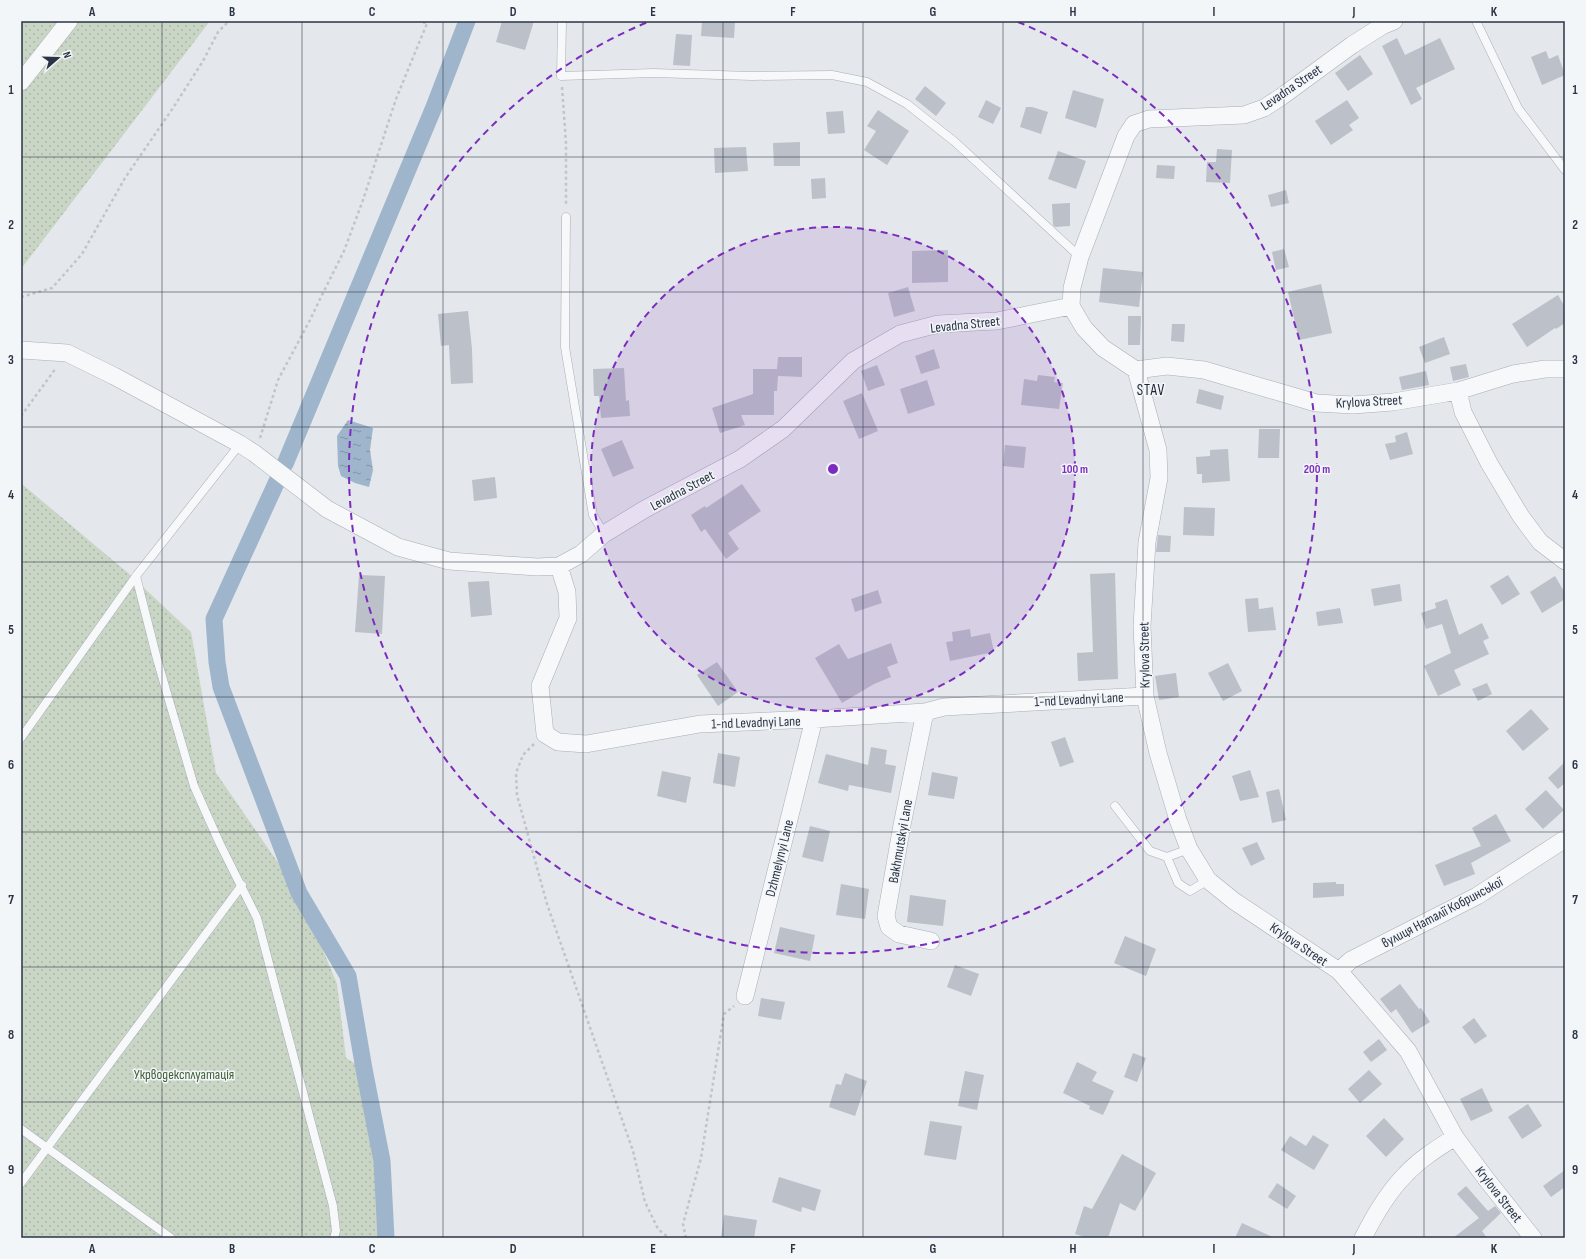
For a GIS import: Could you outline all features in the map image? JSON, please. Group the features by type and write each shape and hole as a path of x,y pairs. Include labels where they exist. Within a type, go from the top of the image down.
{"street":[{"path":"21,82 69,21"},
{"name":"Levadna Street","path":"67,353 114,376 247,449 327,509 398,547 449,561 537,567 559,566 581,554 604,534 645,509 740,459 783,429 853,362 900,334 938,324 997,321 1071,306 1072,288 1080,257 1126,136 1134,124 1149,119 1244,115 1264,108 1281,98 1352,45 1382,26 1394,21"},
{"path":"1071,306 1084,328 1103,348 1136,370"},
{"path":"21,350 67,353"},
{"name":"Krylova Street","path":"1533,1238 1455,1137 1408,1051 1339,971 1234,901 1208,880 1189,849 1178,820 1160,760 1145,696 1142,626 1147,542 1159,478 1158,450 1136,370 1167,366 1204,370 1316,403 1353,405 1393,402 1458,391 1513,374 1545,369 1565,369"},
{"path":"1458,391 1463,412 1489,463 1520,515 1540,542 1565,561"},
{"path":"545,734 540,686 568,618 567,592 559,566"},
{"name":"1-nd Levadnyi Lane","path":"545,734 558,742 586,744 700,724 814,719 925,712 944,707 1145,696"},
{"name":"Bakhmutskyi Lane","path":"925,712 902,825 886,916 889,927 899,934 931,941"},
{"name":"Dzhmelynyi Lane","path":"745,996 814,719"},
{"name":"вулиця Наталії Кобринської","path":"1339,971 1351,960 1477,896 1565,839"},
{"path":"1363,1238 1371,1222 1388,1196 1406,1174 1430,1152 1455,1137"}],"lane":[{"path":"562,21 561,76 653,74 752,76 832,75 867,82 907,104 955,142 1080,257"},
{"path":"1476,21 1518,108 1565,170"},
{"path":"566,217 565,347 593,515 604,534"},
{"path":"21,738 136,576 247,449"},
{"path":"136,576 157,659 194,786 220,844 242,885 257,918 334,1206 336,1231 334,1238"},
{"path":"1115,806 1150,852 1167,857 1189,849"},
{"path":"1167,857 1178,883 1190,891 1208,880"},
{"path":"21,1183 242,885"},
{"path":"21,1129 171,1238"}],"path":[{"path":"21,297 52,288 82,254 125,178 174,108 203,61 218,32 229,21"},
{"path":"424,21 425,27"},
{"path":"247,449 278,380 344,251 363,200 396,99 428,21"},
{"path":"561,76 566,143 566,217"},
{"path":"21,416 67,353"},
{"path":"545,734 523,755 516,774 517,795 547,904 634,1151 646,1202 658,1229 669,1238"},
{"path":"686,1238 683,1224 701,1158 724,1014 745,996"}],"green space":[{"path":"21,21 210,21 21,269"},
{"name":"Укрводексплуатація","path":"23,485 128,573 191,632 216,773 299,893 337,984 346,1058 364,1069 382,1161 386,1238 21,1238 21,488"}],"water":[{"path":"348,420 373,428 370,450 373,470 369,487 355,483 341,476 338,466 337,436"}],"building":[{"path":"502,21 534,21 525,50 496,42"},
{"path":"702,21 735,21 734,38 701,36"},
{"path":"676,34 692,35 690,66 673,65"},
{"path":"1397,38 1405,55 1440,38 1455,69 1416,88 1422,99 1411,105 1382,46"},
{"path":"1546,51 1549,59 1558,55 1565,75 1542,85 1531,57"},
{"path":"1360,55 1373,74 1348,91 1335,73"},
{"path":"925,86 946,103 936,116 915,99"},
{"path":"1073,90 1104,99 1096,128 1065,118"},
{"path":"986,100 1001,108 993,124 978,117"},
{"path":"1347,100 1359,118 1349,125 1353,130 1331,145 1315,121"},
{"path":"1026,107 1032,107 1048,112 1041,134 1020,127"},
{"path":"878,110 909,131 887,165 864,150 876,131 867,126"},
{"path":"843,111 845,133 828,134 826,112"},
{"path":"800,142 800,166 774,166 773,143"},
{"path":"746,147 748,171 715,173 714,148"},
{"path":"1217,149 1232,150 1230,183 1206,182 1207,162 1216,162"},
{"path":"1058,151 1086,161 1076,189 1048,179"},
{"path":"1157,165 1175,166 1174,179 1156,178"},
{"path":"825,178 826,198 812,199 811,179"},
{"path":"1286,190 1289,203 1271,207 1268,195"},
{"path":"1070,203 1070,226 1055,227 1053,225 1052,204"},
{"path":"1284,249 1289,267 1276,270 1272,252"},
{"path":"948,250 948,282 912,283 912,251"},
{"path":"1103,268 1143,272 1139,307 1099,302"},
{"path":"1321,284 1332,333 1299,340 1288,292"},
{"path":"908,287 915,311 894,317 888,293"},
{"path":"1558,295 1565,307 1565,323 1527,347 1512,324"},
{"path":"468,311 472,349 473,383 451,384 449,345 441,346 438,314"},
{"path":"1128,316 1141,316 1140,345 1128,345"},
{"path":"1172,324 1185,324 1184,342 1171,341"},
{"path":"1444,337 1450,354 1425,363 1419,347"},
{"path":"934,349 940,368 921,374 915,356"},
{"path":"778,357 802,357 802,377 778,376 777,391 774,391 774,415 741,415 745,425 720,433 712,408 753,394 753,369 777,369"},
{"path":"1466,364 1469,377 1453,381 1450,367"},
{"path":"877,365 885,385 868,391 861,371"},
{"path":"624,368 626,401 629,400 630,416 601,418 599,396 594,396 593,369"},
{"path":"1426,371 1429,385 1402,390 1399,377"},
{"path":"1038,375 1055,377 1054,382 1063,383 1059,409 1021,405 1024,379 1037,381"},
{"path":"927,380 935,405 908,414 900,389"},
{"path":"1199,389 1224,396 1221,410 1196,403"},
{"path":"862,393 878,431 859,439 843,401"},
{"path":"1259,429 1280,429 1279,458 1258,458"},
{"path":"1407,432 1413,454 1390,460 1385,444 1396,442 1395,436"},
{"path":"622,440 634,468 613,477 601,449"},
{"path":"1005,445 1026,447 1024,468 1003,466"},
{"path":"1228,449 1230,481 1202,483 1202,474 1197,474 1196,457 1210,456 1210,450"},
{"path":"495,477 497,498 474,501 472,480"},
{"path":"742,484 761,511 728,533 739,549 726,559 705,529 701,532 691,515 705,506 706,508"},
{"path":"1184,507 1215,508 1214,536 1183,535"},
{"path":"1158,535 1171,536 1170,552 1156,552"},
{"path":"1115,573 1118,679 1078,681 1077,653 1093,652 1090,574"},
{"path":"359,575 385,576 382,634 355,632"},
{"path":"1508,575 1520,594 1502,605 1490,586"},
{"path":"1555,576 1565,593 1565,599 1542,613 1530,592"},
{"path":"489,581 492,615 471,617 468,582"},
{"path":"1400,584 1402,601 1374,606 1371,589"},
{"path":"878,590 882,603 855,612 851,599"},
{"path":"1258,598 1259,609 1273,607 1276,630 1248,632 1245,599"},
{"path":"1447,599 1459,635 1482,623 1489,638 1483,641 1489,654 1454,670 1461,685 1438,696 1424,666 1451,653 1442,624 1426,629 1421,613 1436,608 1435,603"},
{"path":"1340,608 1343,623 1318,626 1316,612"},
{"path":"970,629 971,637 990,633 994,652 950,661 946,642 953,641 952,632"},
{"path":"891,643 898,663 887,667 891,677 874,684 842,703 815,658 839,644 848,659"},
{"path":"717,662 738,692 718,706 697,675"},
{"path":"1228,663 1242,691 1223,701 1208,673"},
{"path":"1176,673 1179,697 1159,700 1155,676"},
{"path":"1487,683 1492,694 1478,701 1472,689"},
{"path":"1531,709 1549,729 1523,751 1506,731"},
{"path":"1065,737 1074,762 1060,767 1051,742"},
{"path":"871,747 887,750 885,764 896,766 891,793 849,785 848,791 818,783 826,754 868,765"},
{"path":"718,753 740,757 735,787 713,783"},
{"path":"1565,762 1565,783 1558,789 1548,778"},
{"path":"1250,770 1259,797 1240,801 1232,776"},
{"path":"662,771 691,777 686,803 657,796"},
{"path":"932,772 958,777 954,799 928,795"},
{"path":"1279,789 1286,820 1272,823 1266,792"},
{"path":"1546,790 1564,810 1543,829 1525,809"},
{"path":"1496,814 1511,841 1471,863 1475,874 1444,886 1435,865 1481,846 1472,828"},
{"path":"810,826 830,831 823,862 802,857"},
{"path":"1257,842 1265,859 1251,866 1242,848"},
{"path":"1336,882 1336,884 1344,884 1344,896 1313,898 1313,883"},
{"path":"841,884 869,889 865,919 836,915"},
{"path":"910,895 946,900 943,926 907,922"},
{"path":"780,927 815,935 810,961 774,953"},
{"path":"1125,936 1156,949 1146,976 1114,963"},
{"path":"955,965 979,974 971,996 947,987"},
{"path":"1400,984 1419,1009 1421,1008 1430,1022 1412,1033 1396,1009 1391,1013 1380,999"},
{"path":"761,998 785,1002 781,1020 758,1016"},
{"path":"1474,1018 1487,1036 1475,1044 1462,1027"},
{"path":"1379,1039 1387,1050 1371,1062 1363,1052"},
{"path":"1133,1053 1146,1058 1137,1082 1124,1077"},
{"path":"1077,1062 1097,1072 1092,1081 1114,1091 1103,1115 1089,1109 1090,1106 1063,1093"},
{"path":"1369,1070 1382,1084 1360,1103 1348,1089"},
{"path":"965,1071 984,1075 977,1110 958,1106"},
{"path":"845,1073 867,1081 855,1116 829,1107 836,1084 841,1085"},
{"path":"1482,1088 1493,1111 1471,1121 1460,1099"},
{"path":"1528,1104 1542,1126 1522,1139 1508,1117"},
{"path":"1384,1118 1404,1139 1386,1157 1366,1136"},
{"path":"930,1121 962,1126 956,1160 924,1155"},
{"path":"1313,1135 1329,1145 1314,1170 1281,1150 1290,1136 1306,1146"},
{"path":"1122,1154 1156,1173 1135,1211 1120,1203 1108,1238 1088,1238 1075,1234 1084,1206 1092,1209"},
{"path":"1565,1170 1565,1187 1551,1197 1543,1186"},
{"path":"779,1177 821,1190 815,1211 802,1207 801,1212 772,1202"},
{"path":"1277,1183 1296,1196 1287,1209 1268,1197"},
{"path":"1466,1186 1488,1211 1495,1206 1501,1213 1482,1231 1487,1238 1453,1238 1479,1218 1457,1194"},
{"path":"724,1215 757,1220 754,1238 721,1238"},
{"path":"1242,1223 1275,1238 1235,1238"}],"waterway":[{"path":"285,464 434,107 467,21"},
{"path":"278,479 214,619 217,662 221,687 299,893 348,976 382,1161 386,1238"}],"district":[{"name":"STAV","path":"1151,390"}]}
